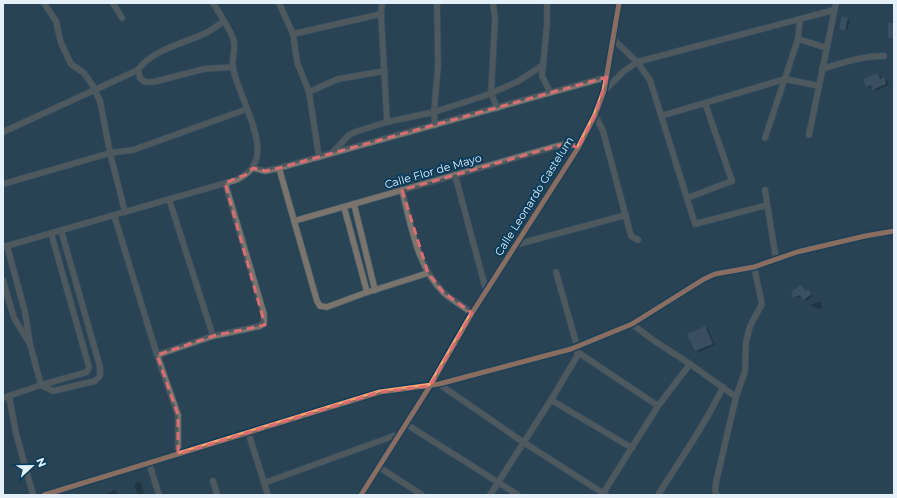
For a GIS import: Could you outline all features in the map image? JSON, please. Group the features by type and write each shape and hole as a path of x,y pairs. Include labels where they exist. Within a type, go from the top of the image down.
{"street":[{"path":"44,3 56,21 61,43 71,64 84,73 100,101 110,153 125,212"},
{"path":"113,3 122,18"},
{"path":"61,230 100,367 100,376 95,381 53,391 41,385 30,344 25,312 5,246 61,230 125,212 236,180 247,174 253,168 257,155 256,138 233,67 235,48 234,38 213,3"},
{"path":"279,3 293,34 297,62 309,92 319,157"},
{"path":"283,10 286,3"},
{"path":"382,3 381,14 387,122"},
{"path":"435,125 434,112 438,66 437,3"},
{"path":"493,3 495,19 491,93 497,108"},
{"path":"547,3 547,24 542,76 550,92"},
{"name":"Calle Leonardo Gastelum","path":"361,495 430,386 486,290 578,148 595,115 604,91 619,3"},
{"path":"809,135 836,3"},
{"path":"604,91 622,72 637,62 834,10"},
{"path":"293,34 381,14"},
{"path":"765,138 798,39 800,19"},
{"path":"3,132 138,70 143,63 155,55 207,33 224,21"},
{"path":"613,39 637,62 650,80 695,224 767,204"},
{"path":"798,39 826,48"},
{"path":"822,69 861,58 884,56"},
{"path":"332,154 349,135 355,132 387,122 434,112 491,93 517,82 543,65"},
{"path":"138,70 140,78 145,82 153,82 204,69 233,67"},
{"path":"309,92 338,79 385,71"},
{"path":"253,168 265,171 279,168 607,77"},
{"path":"661,116 785,79 819,86"},
{"path":"687,198 732,181 705,103"},
{"path":"3,184 110,153 133,150 247,109"},
{"path":"595,115 603,131 631,236 638,240"},
{"name":"Calle Flor de Mayo","path":"294,221 557,146 569,144 578,148"},
{"path":"279,168 317,301 320,306 327,307 367,292 428,273"},
{"path":"455,175 486,290"},
{"path":"157,355 213,336 260,326 264,322 264,314 225,183"},
{"path":"402,190 419,253 428,273 444,293 472,313"},
{"path":"765,190 776,259"},
{"path":"169,199 213,336"},
{"path":"354,204 375,290"},
{"path":"344,207 367,292"},
{"path":"114,215 157,355 178,415 178,454"},
{"path":"515,245 626,215"},
{"path":"44,495 56,493 380,392 439,384 571,348 632,324 704,279 716,274 754,267 798,252 837,242 894,231"},
{"path":"33,495 6,397 87,372 89,367 51,233"},
{"path":"717,495 715,491 716,482 736,397 745,371 746,342 750,326 762,304 754,267"},
{"path":"556,272 577,346"},
{"path":"3,280 14,318 30,344"},
{"path":"632,324 736,397"},
{"path":"571,348 658,406"},
{"path":"490,495 551,400 579,353"},
{"path":"439,384 604,494 658,406 690,364"},
{"path":"658,495 680,462 723,387"},
{"path":"551,400 632,448"},
{"path":"406,424 518,495"},
{"path":"248,432 268,495"},
{"path":"264,483 400,434"},
{"path":"149,463 159,495"},
{"path":"378,467 422,495"},
{"path":"213,481 217,495"}],"highlighted area":[{"path":"607,77 595,115 578,148 569,144 557,146 402,190 428,273 444,293 472,313 430,386 380,392 178,454 178,415 157,355 213,336 265,325 225,183 247,174 253,168 265,171 279,168"}],"building":[{"path":"842,16 848,18 845,31 839,29"},
{"path":"888,23 894,23 894,38 888,38"},
{"path":"878,73 880,79 884,77 886,84 872,90 871,85 866,87 863,79"},
{"path":"801,285 806,291 808,289 812,294 804,300 800,295 793,298 791,292"},
{"path":"705,326 713,344 695,351 687,334"}],"cycle path":[{"path":"361,495 430,386 472,313 578,148 595,115 604,91 619,3"},
{"path":"44,495 380,392 439,384 571,349 632,324 704,279 715,274 754,267 797,252 865,236 894,231"}]}
